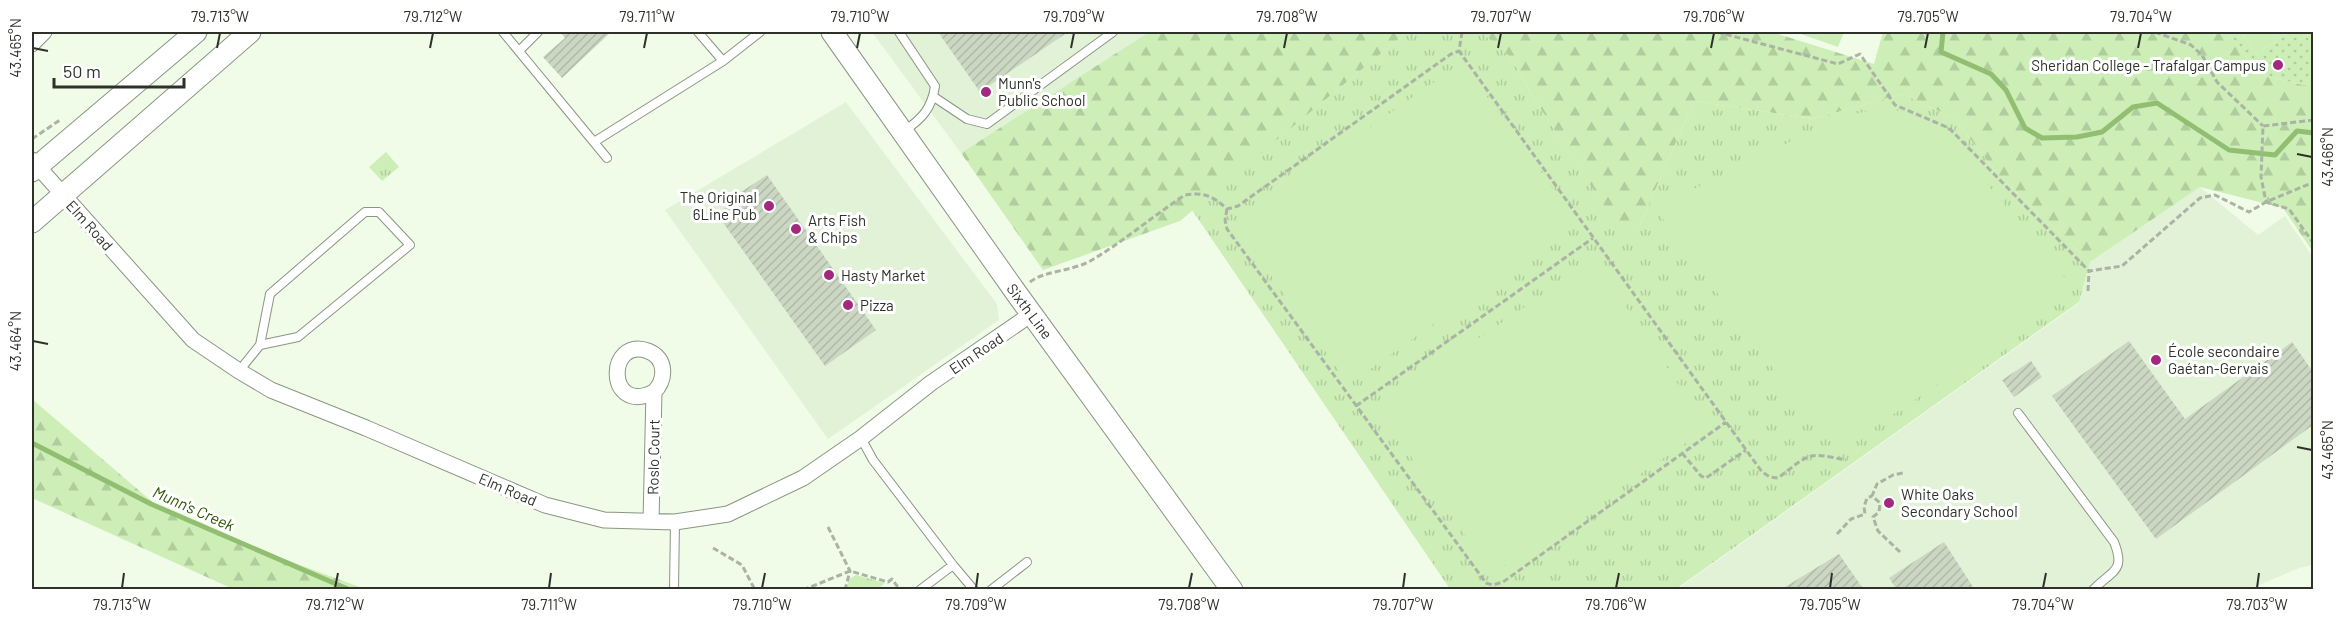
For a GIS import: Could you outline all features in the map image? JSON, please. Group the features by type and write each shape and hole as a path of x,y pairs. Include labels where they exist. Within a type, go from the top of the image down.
{"street":[{"path":"32,44 44,32"},
{"path":"33,166 196,32"},
{"path":"32,222 250,32"},
{"name":"Sixth Line","path":"832,32 1230,589"},
{"name":"Elm Road","path":"33,166 194,340 239,371 271,390 545,504 604,520 675,522 728,514 803,478 861,438 931,383 1033,313"},
{"name":"Roslo Court","path":"651,521 654,392"}],"lane":[{"path":"503,32 607,158"},
{"path":"519,51 538,32"},
{"path":"698,32 723,61"},
{"path":"594,142 723,61 760,32"},
{"path":"899,32 935,86 934,97 922,119 903,132"},
{"path":"934,97 967,119 987,124 1113,32"},
{"path":"239,371 260,345 270,294 365,212 378,212 410,245 298,337 260,345"},
{"path":"2019,413 2114,542 2120,558 2118,566 2092,590"},
{"path":"861,438 873,460 974,590"},
{"path":"674,590 675,522"},
{"path":"991,590 1027,562"},
{"path":"920,590 953,565"}],"path":[{"path":"1461,32 1459,51 1762,472 1770,477 1779,477 1806,456 1816,454 1846,460"},
{"path":"1717,32 1838,64 1860,54 1894,105 1949,128 2089,272 2088,291"},
{"path":"2155,32 2190,45 2202,55 2217,82 2263,126 2261,177 2266,202"},
{"path":"1227,209 1238,206 1451,54 1459,51"},
{"path":"2263,126 2313,120"},
{"path":"2089,272 2122,266 2200,198 2215,195 2249,212 2266,202 2313,182"},
{"path":"1017,294 1036,277 1072,269 1092,260 1185,195 1196,193 1216,198 1227,209"},
{"path":"2266,202 2289,209 2313,244"},
{"path":"1227,209 1225,220 1227,229 1486,583 1493,585 1503,582 1726,422"},
{"path":"1356,406 1593,238"},
{"path":"1682,453 1701,476 1706,478 1746,450"},
{"path":"1865,514 1865,501 1872,496 1877,484 1893,475 1903,473"},
{"path":"1872,496 1880,503 1879,512 1873,517"},
{"path":"1837,534 1855,516 1865,514 1873,517 1878,531 1900,552"},
{"path":"828,527 850,571 845,590"},
{"path":"713,548 742,565 754,590"},
{"path":"803,590 850,571 888,582 892,579 900,590"}],"shaded area":[{"name":"Munn's Public School","path":"872,32 1149,32 961,153"},
{"path":"846,102 997,304 999,320 828,439 665,210"},
{"name":"École secondaire Gaétan-Gervais","path":"2200,187 2258,235 2285,216 2313,257 2313,565 2299,568 2247,590 1676,590 2079,303 2090,262"}],"green space":[{"path":"1149,32 1407,32 1180,221 1043,270 961,153"},
{"path":"1407,32 1481,32 1510,57 1535,100 1623,235 1640,225 1694,101 1813,119 1902,94 1954,118 1998,175 2090,262 2079,302 1676,589 1450,589 1192,210"},
{"path":"1481,32 1772,32 1874,64 1883,32 2228,32 2258,74 2303,85 2313,85 2313,252 2283,208 2200,187 2090,262 1998,175 1954,118 1902,94 1813,119 1694,101 1640,225 1623,236 1535,100 1510,57"},
{"path":"1795,32 1844,32 1838,47"},
{"name":"Sheridan College - Trafalgar Campus","path":"2228,32 2241,32 2256,54 2289,32 2313,32 2313,85 2303,85 2258,74"},
{"path":"2241,32 2289,32 2256,54"},
{"path":"1462,62 1577,222 1349,384 1234,224"},
{"path":"1878,109 1910,112 1955,145 2073,288 1990,362 1971,362 1861,436 1820,432 1655,208 1841,117"},
{"path":"386,152 399,167 382,181 369,167"},
{"path":"1594,260 1708,428 1492,574 1377,407"},
{"path":"32,399 156,505 251,547 365,589 233,589 32,498"},
{"path":"856,575 885,583 878,589 847,589 849,579"}],"building":[{"path":"560,32 611,32 562,78 543,57 565,38"},
{"path":"938,32 1068,32 980,92"},
{"path":"767,175 876,330 825,366 717,214 737,199 735,196"},
{"path":"2129,341 2185,419 2292,342 2313,372 2313,425 2156,539 2052,396"},
{"path":"2031,361 2042,377 2014,397 2002,380"},
{"path":"1944,542 1975,590 1897,590 1889,578"},
{"path":"1839,554 1864,590 1780,590"}],"waterway":[{"path":"1943,32 1941,52 1991,74 2006,90 2025,128 2042,138 2077,137 2102,132 2133,107 2157,103 2229,150 2275,155 2297,131 2314,133"},
{"name":"Munn's Creek","path":"32,443 151,504 350,590"}],"place":[{"name":"Sheridan College - Trafalgar Campus","path":"2278,65"},
{"name":"Munn's Public School","path":"986,92"},
{"name":"The Original 6Line Pub","path":"769,206"},
{"name":"Arts Fish & Chips","path":"796,229"},
{"name":"Hasty Market","path":"829,275"},
{"name":"Pizza","path":"848,305"},
{"name":"École secondaire Gaétan-Gervais","path":"2156,360"},
{"name":"White Oaks Secondary School","path":"1889,503"}]}
